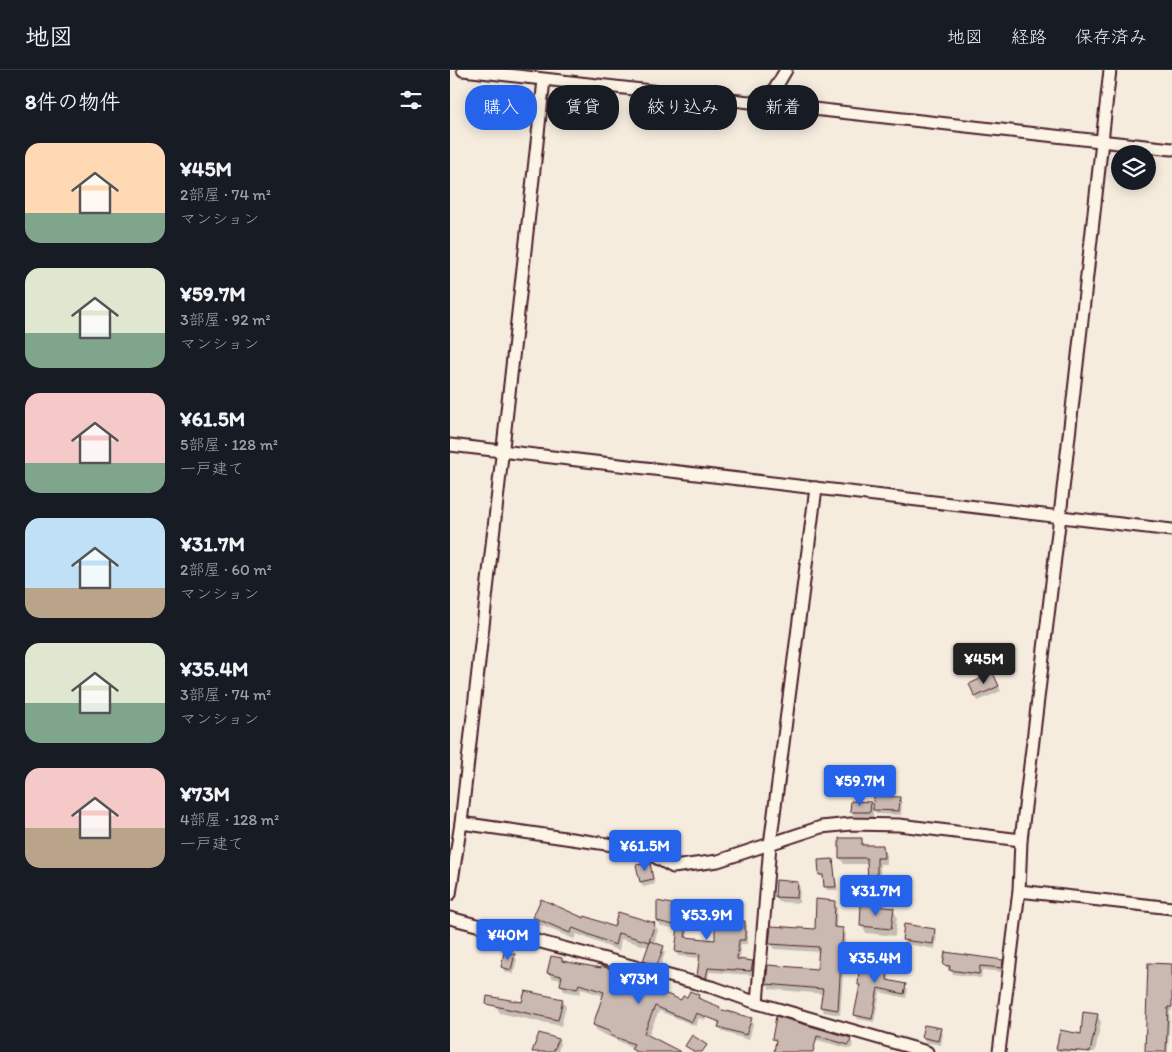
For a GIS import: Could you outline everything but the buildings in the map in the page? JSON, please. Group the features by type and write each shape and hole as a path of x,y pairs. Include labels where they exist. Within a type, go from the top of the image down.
{"street":[{"path":"463,70 747,104"},
{"path":"778,85 786,70"},
{"path":"999,1052 1019,891 1021,840 1060,516 1110,70"},
{"path":"450,894 461,823 504,451 544,80"},
{"path":"819,112 1172,150"},
{"path":"450,445 1172,530"},
{"path":"757,1003 770,845 816,488"},
{"path":"461,823 641,849 673,867 718,861 820,827 851,824 899,825 1021,840"},
{"path":"1019,891 1172,908"},
{"path":"450,918 715,988 757,1003 927,1052"}]}
